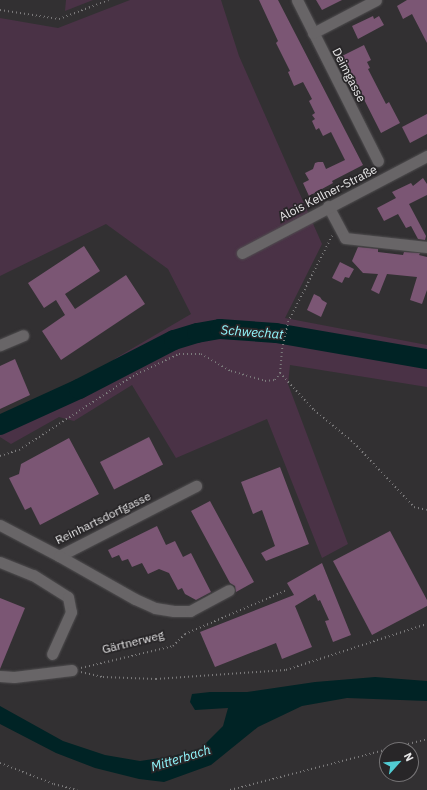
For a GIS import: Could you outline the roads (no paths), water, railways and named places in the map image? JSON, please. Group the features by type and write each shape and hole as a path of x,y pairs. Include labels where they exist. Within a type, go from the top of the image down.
{"street":[{"name":"Deimgasse","path":"298,0 313,33 378,161"},
{"path":"313,33 376,0"},
{"name":"Alois Kellner-Straße","path":"242,253 328,206 427,156"},
{"path":"328,206 345,238 427,247"},
{"path":"0,344 23,335"},
{"name":"Reinhartsdorfgasse","path":"0,525 59,556 196,486"},
{"path":"59,556 135,599 155,608 174,611 190,610 229,590"},
{"path":"0,562 33,575 68,597 71,612 52,654"},
{"path":"0,676 14,677 72,670"}],"water":[{"name":"Mitterbach","path":"375,677 427,681 427,701 347,698 302,706 258,727 211,765 164,782 139,779 95,768 56,753 0,724 0,706 63,741 105,755 140,761 173,756 201,748 223,726 228,708 195,710 190,702 192,694 210,692 247,692 315,682"}],"waterway":[{"name":"Schwechat","path":"0,425 79,389 174,340 197,333 220,329 276,333 427,359"}]}
